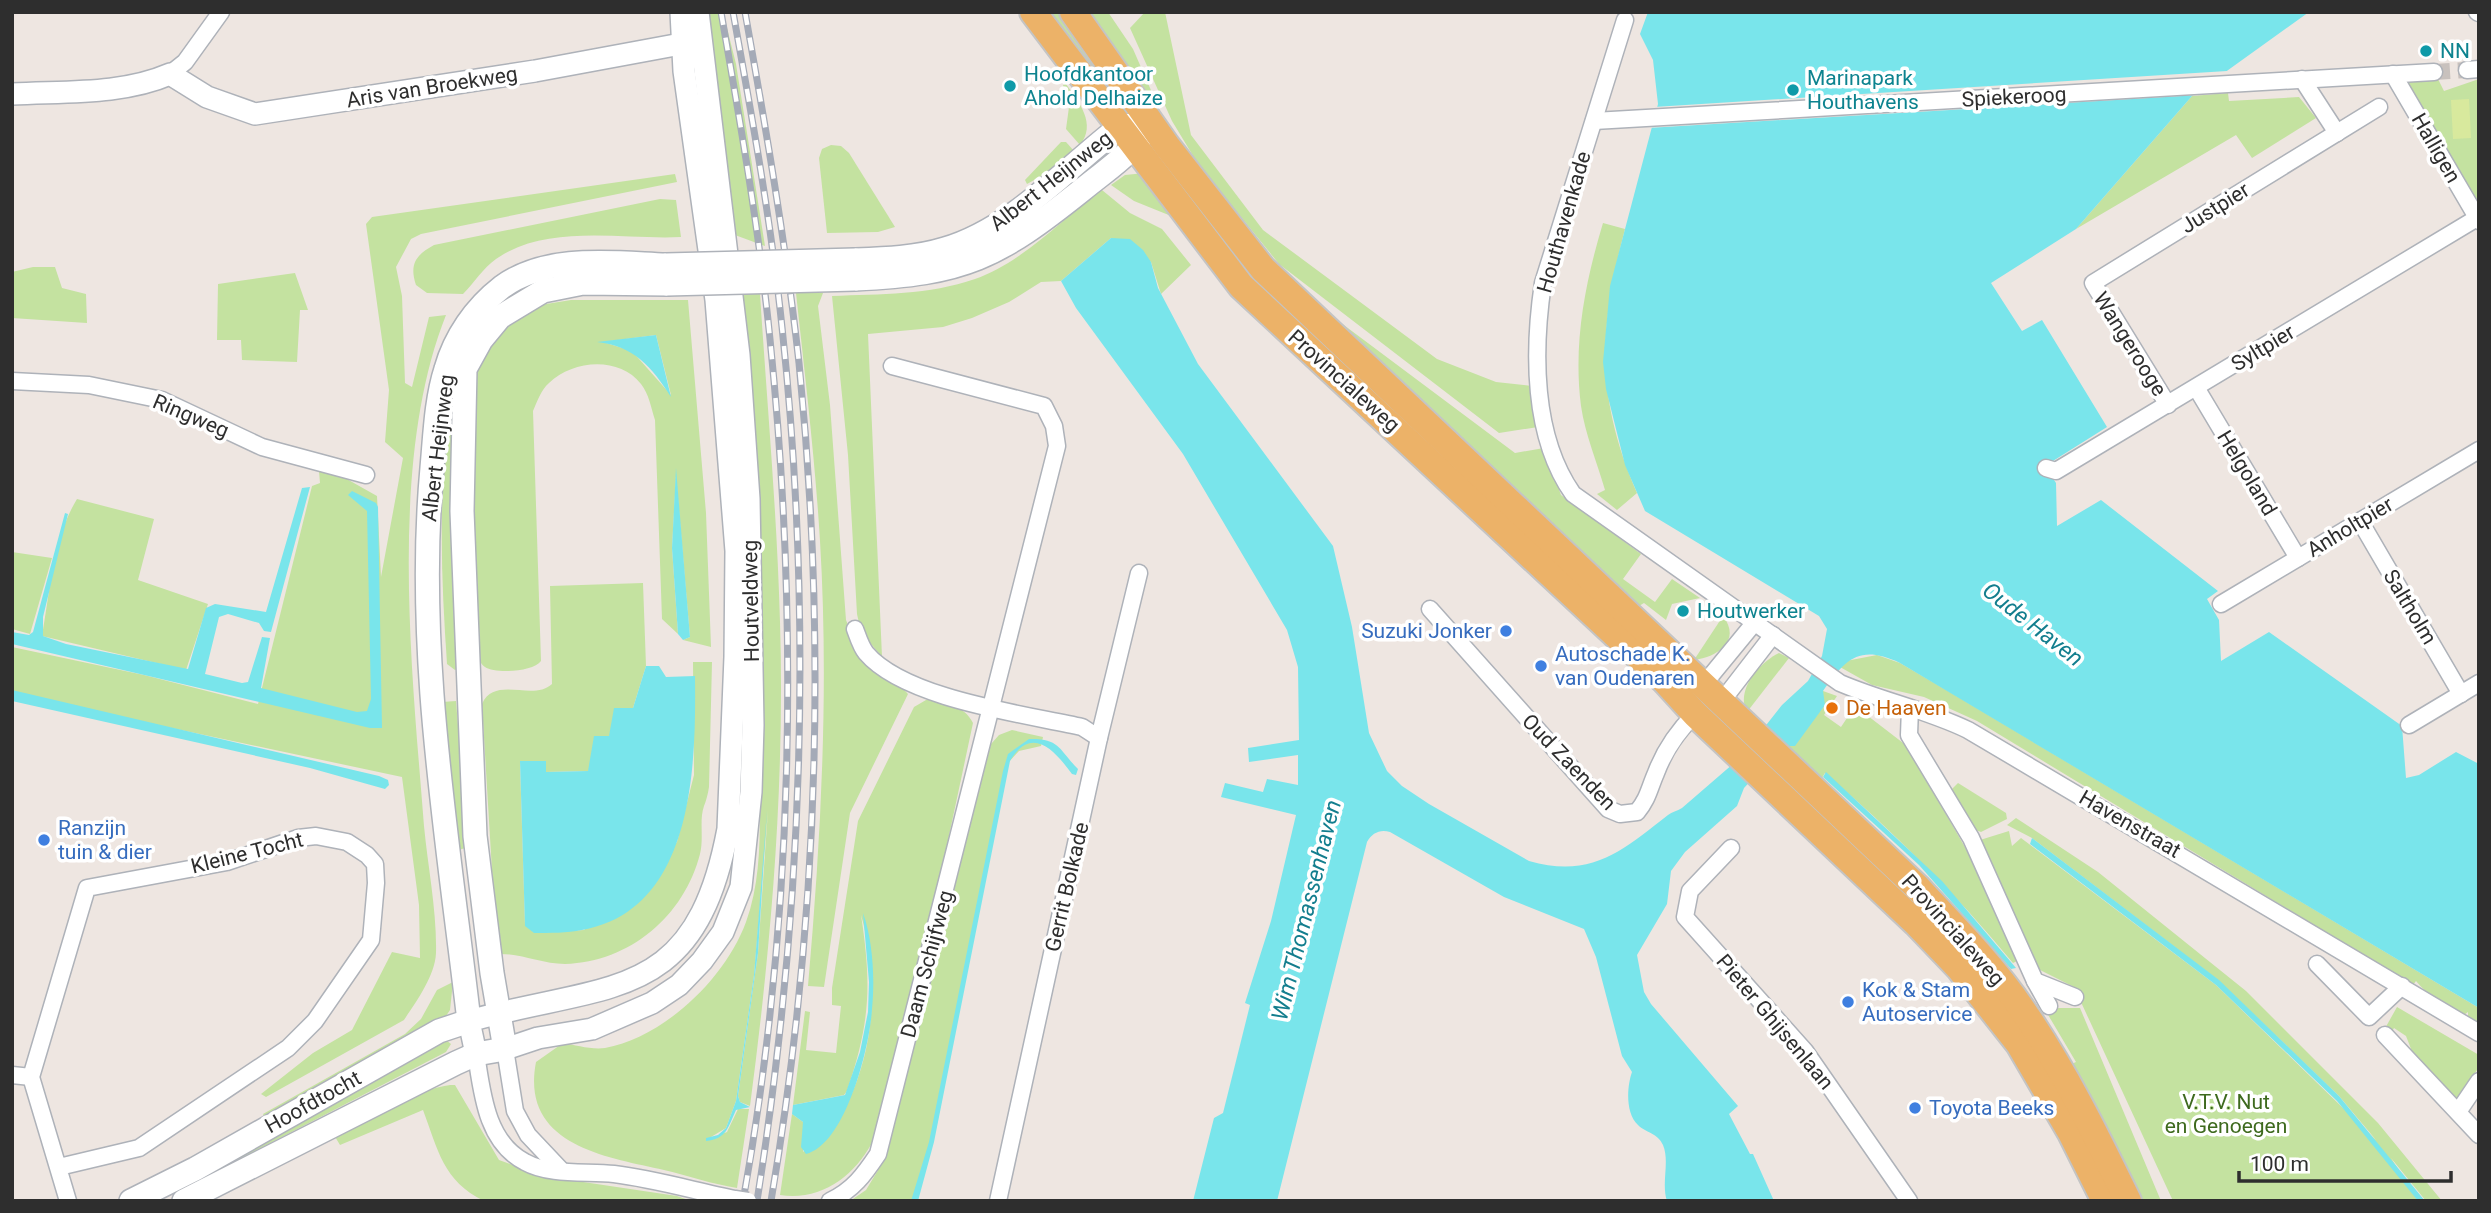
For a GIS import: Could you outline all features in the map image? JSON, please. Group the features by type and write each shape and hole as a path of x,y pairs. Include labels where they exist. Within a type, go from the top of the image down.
{"main road":[{"name":"Provincialeweg","path":"1033,12 1241,286 1446,474 1664,680 1695,714 1742,739"},
{"name":"Provincialeweg","path":"1073,12 1150,123 1263,269 1713,693 1742,739 1959,968 2019,1044 2071,1133 2105,1201"},
{"name":"Albert Heijnweg","path":"855,270 932,253 982,234 1012,214 1121,126 1150,123"},
{"name":"Albert Heijnweg","path":"505,1049 475,836 462,511 465,369 481,340 500,317 543,291 583,283 667,274 855,270 925,274 981,259 1033,229 1136,148 1150,123"},
{"name":"Albert Heijnweg","path":"469,1021 442,800 428,577 431,482 445,371 458,338 479,309 505,285 521,277 562,265 667,274"},
{"path":"1695,714 1713,693"},
{"name":"Provincialeweg","path":"1771,768 1918,888 1972,945 2013,997 2055,1060 2128,1201"},
{"name":"Hoofdtocht","path":"131,1201 195,1169 439,1031 469,1021"},
{"name":"Hoofdtocht","path":"184,1201 476,1054 505,1049"}],"street":[{"path":"12,94 147,84 170,74 185,62 221,12"},
{"name":"Houtveldweg","path":"505,1049 538,1038 592,1028 652,1003 679,985 702,961 723,932 741,887 751,792 753,725 749,499 739,355 692,42 681,12"},
{"name":"Houtveldweg","path":"499,1013 634,981 664,962 687,939 702,913 715,882 726,841 735,657 736,551 692,42 698,12"},
{"name":"Houthavenkade","path":"1625,20 1543,283 1537,323 1539,381 1549,443 1559,475 1573,494 1755,622"},
{"name":"Aris van Broekweg","path":"170,74 207,97 255,114 535,71 692,42"},
{"name":"Spiekeroog","path":"1594,121 2434,72"},
{"name":"Halligen","path":"2393,74 2478,220"},
{"path":"2302,79 2337,133"},
{"name":"Justpier","path":"2093,283 2379,107"},
{"name":"Syltpier","path":"2046,468 2056,471 2478,220"},
{"name":"Wangerooge","path":"2093,283 2168,405"},
{"name":"Daam Schijfweg","path":"830,1201 846,1193 862,1178 878,1154 993,708 1057,446 1054,426 1044,406 892,366"},
{"name":"Ringweg","path":"12,381 89,385 162,400 261,447 366,475"},
{"name":"Helgoland","path":"2197,388 2298,558"},
{"name":"Anholtpier","path":"2221,604 2479,450"},
{"name":"Saltholm","path":"2360,521 2461,694"},
{"name":"Gerrit Bolkade","path":"998,1201 1033,1030 1139,573"},
{"name":"Oud Zaenden","path":"1430,609 1608,809 1620,814 1637,812 1649,797 1655,775 1671,740 1695,714"},
{"path":"1713,693 1755,622"},
{"name":"Havenstraat","path":"1755,622 1840,683 1873,697 1944,718 1968,730 2479,1033"},
{"path":"855,629 865,652 886,670 916,687 993,708 1082,727 1099,738"},
{"path":"1713,693 1773,635"},
{"path":"2409,725 2479,683"},
{"path":"1910,708 1909,735 1971,838 2035,981 2049,1006"},
{"name":"Kleine Tocht","path":"32,1077 87,888 227,862 298,838 316,836 347,842 375,864 371,940 315,1021 288,1048 139,1148 59,1167"},
{"name":"Pieter Ghijsenlaan","path":"1731,848 1690,891 1685,917 1805,1051 1909,1201"},
{"path":"2317,964 2369,1017 2402,986"},
{"path":"2035,981 2075,997"},
{"name":"Hoofdtocht","path":"469,1021 499,1013"},
{"name":"Albert Heijnweg","path":"469,1021 476,1054"},
{"path":"2385,1035 2479,1135"},
{"path":"505,1049 515,1111 528,1135 562,1171"},
{"path":"476,1054 493,1130 505,1146 525,1163 562,1171 616,1174 742,1200"},
{"path":"12,1075 32,1077 68,1201"},
{"path":"2458,1112 2479,1081"}],"green space":[{"path":"707,12 723,12 736,64 765,246 735,235"},
{"path":"1049,12 1061,12 1127,109 1122,115"},
{"path":"1083,12 1108,12 1133,49 1167,127"},
{"path":"1145,12 1165,12 1191,135 1263,230 1437,359 1496,382 1532,386 1538,427 1499,433 1279,264 1198,164 1172,121 1130,28"},
{"path":"2438,79 2444,91 2479,79 2479,203 2405,81"},
{"path":"1066,84 1081,106 1086,121 1085,137 1080,145 1066,129 1069,107 1063,85"},
{"path":"2228,93 2229,101 2299,97 2316,118 2252,158 2236,135 2076,229 2192,96"},
{"path":"2469,99 2471,138 2453,139 2451,100"},
{"path":"1061,142 1066,142 1074,151 1052,170 1027,184 1025,180"},
{"path":"831,145 841,146 849,153 895,227 878,232 827,233 819,158 822,149"},
{"path":"1145,173 1181,220 1134,201 1111,185 1125,175"},
{"path":"675,174 677,182 421,234 411,239 396,267 402,296 405,383 412,387 429,317 446,315 428,373 416,435 410,500 410,635 424,826 435,922 435,962 424,988 404,1020 266,1097 261,1094 313,1053 352,1030 392,952 420,958 419,905 402,777 12,694 12,647 144,675 258,704 312,486 320,483 319,471 345,478 377,496 381,577 403,458 385,442 389,390 366,224 372,217"},
{"path":"1102,190 1130,213 1162,229 1191,265 1161,294 1151,262 1111,238 1061,281 1041,282 1009,302 972,318 943,327 868,334 882,657 861,632 857,614 848,455 832,296 922,291 975,279 1026,251"},
{"path":"660,199 676,200 681,237 586,236 539,241 516,248 496,259 463,294 427,293 416,285 413,271 416,261 434,245"},
{"path":"1603,223 1625,229 1610,299 1606,362 1614,425 1637,493 1617,510 1597,494 1605,490 1585,427 1579,383 1582,313"},
{"path":"33,267 55,267 62,288 86,294 87,323 12,318 12,272"},
{"path":"295,273 308,310 300,310 297,362 242,360 241,340 217,340 218,284"},
{"path":"796,293 823,293 818,306 830,405 846,620 852,635 908,694 850,813 824,987 808,986 820,819 824,652 818,510"},
{"path":"1301,293 1515,453 1544,448 1561,495 1641,554 1623,579 1655,602 1672,579 1700,598 1672,604 1666,620 1644,603 1639,606 1609,584"},
{"path":"741,294 760,294 777,540 781,683 775,865 750,1106 740,1102 738,1096 758,953 768,810 754,975 736,1101 726,1128 706,1140 727,1132 738,1109 749,1109 737,1188 617,1159 572,1142 554,1129 541,1112 534,1090 536,1062 563,1043 605,1048 627,1042 649,1032 690,1002 723,964 746,922 752,903 759,845 759,647"},
{"path":"571,300 688,300 706,513 711,647 683,640 690,637 676,476 672,548 678,634 662,619 655,420 648,397 632,375 609,365 596,364 559,375 544,389 533,411 541,661 530,668 505,671 490,669 480,662 477,651 470,383 498,331 540,305","holes":["656,335 671,395 632,351 603,342"]},
{"path":"453,396 460,667 455,670 447,664 442,530 444,463"},
{"path":"77,499 154,519 138,580 208,604 186,670 42,636 57,548"},
{"path":"12,552 52,558 30,634 12,629"},
{"path":"643,583 646,666 633,708 609,736 588,771 545,772 520,762 525,925 535,933 584,930 677,842 694,775 693,662 712,662 709,787 703,811 700,854 692,876 667,916 632,945 611,955 565,964 497,954 482,704 496,691 535,691 552,684 550,586"},
{"path":"1723,616 1730,633 1728,640 1718,651 1694,660"},
{"path":"1779,653 1789,658 1747,712 1744,695 1751,678 1764,663"},
{"path":"1877,655 1900,663 1948,691 2479,1008 2479,1024 2468,1018 2468,1012 2464,1015 2443,1003 2416,981 2413,985 1977,721 1924,697 1872,685 1840,667 1846,661"},
{"path":"1823,691 1837,696 1824,715 1841,727 1855,706 1907,746 1982,877 2017,961 2013,963 1946,888 1875,817 1825,773 1820,781 1783,746"},
{"path":"926,700 953,705 965,712 973,723 947,845 872,1143 855,1166 834,1184 809,1194 780,1195 792,1114 803,1122 803,1152 840,1114 849,1100 865,1055 872,1008 872,985 861,915 867,963 867,1004 855,1067 847,1091 844,1095 793,1105 805,1011 810,1012 806,1050 836,1053 841,1006 832,1005 832,988 858,821 914,707"},
{"path":"456,701 468,847 459,850 442,702"},
{"path":"1012,730 1043,737 1041,746 1019,751 1007,764 936,1129 915,1201 850,1201 866,1190 886,1157 991,744 999,735"},
{"path":"1958,783 2006,813 2007,819 1981,832 1973,829 1952,789"},
{"name":"V.T.V. Nut en Genoegen","path":"2016,818 2098,872 2246,991 2378,1123 2442,1201 2426,1201 2391,1158 2418,1201 2173,1201 2074,987 2038,969 1980,840 2009,831 2012,846 2021,838 2216,985 2376,1140 2339,1096 2218,980 2032,838 2007,825"},
{"path":"453,982 450,1010 444,1019 265,1118 263,1114 405,1034 421,1019 437,990"},
{"path":"2397,1007 2479,1055 2479,1067 2457,1100 2413,1054 2406,1036 2394,1028 2389,1037 2383,1032"},
{"path":"2044,1008 2080,1008 2161,1201 2137,1201 2069,1065 2076,1062"},
{"path":"446,1040 451,1044 446,1052 201,1179 201,1175 435,1043"},
{"path":"455,1085 499,1160 543,1176 677,1196 691,1201 484,1201 459,1184 451,1174 438,1151 423,1110 340,1145 334,1135 412,1097 443,1086"}],"water":[{"path":"1648,12 2309,12 2192,96 2076,229 1991,283 2022,331 2042,320 2107,427 2045,466 2056,483 2057,526 2101,500 2218,591 2207,599 2219,620 2221,661 2269,632 2402,726 2406,778 2419,775 2456,752 2479,764 2479,1008 1900,663 1886,657 1864,655 1847,663 1831,680 1823,691 1825,705 1795,746 1783,746 1744,788 1737,806 1685,852 1671,871 1667,904 1637,955 1644,992 1651,1004 1738,1106 1729,1114 1750,1154 1753,1154 1774,1201 1667,1201 1663,1145 1658,1138 1641,1128 1631,1114 1628,1092 1632,1072 1622,1056 1596,957 1584,929 1504,897 1390,832 1380,831 1367,842 1277,1201 1193,1201 1214,1118 1223,1113 1250,1005 1245,1003 1271,921 1296,815 1221,797 1225,783 1263,792 1267,779 1298,785 1298,755 1249,762 1248,748 1299,740 1298,667 1287,630 1183,454 1076,308 1061,281 1111,238 1130,239 1143,250 1151,262 1158,288 1198,364 1333,546 1352,627 1369,733 1387,771 1402,786 1429,804 1529,861 1551,866 1570,866 1588,864 1604,858 1636,840 1682,808 1741,757 1782,705 1808,681 1822,656 1827,629 1819,616 1645,511 1625,465 1606,389 1603,362 1610,286 1658,104 1653,60 1640,34"},
{"path":"656,335 671,397 657,376 632,353 597,342"},
{"path":"676,468 690,637 683,640 678,634 672,548"},
{"path":"310,487 271,632 264,631 259,623 228,614 219,617 205,674 248,682 262,637 270,638 261,688 357,712 367,711 371,699 367,511 348,495 352,491 376,503 378,507 382,728 370,728 12,644 12,632 29,635 33,632 65,513 68,514 43,617 43,636 66,644 188,669 206,608 215,604 266,612 302,488"},
{"path":"646,666 659,666 666,677 695,676 694,750 689,790 681,828 668,864 647,894 619,917 582,930 534,933 525,926 520,761 546,761 546,772 588,771 594,736 609,736 614,708 633,708"},
{"path":"12,690 379,776 388,780 389,785 385,789 310,768 12,701"},
{"path":"1029,739 1039,739 1058,746 1078,769 1076,775 1072,774 1051,750 1035,743 1027,744 1018,750 1010,761 934,1142 918,1201 911,1201 929,1142 1003,771 1008,754"},
{"path":"1826,772 1942,881 2016,968 2011,969 1919,865 1823,777"},
{"path":"767,810 758,953 738,1096 740,1102 750,1107 736,1110 723,1135 706,1141 706,1138 718,1135 726,1128 736,1101 754,975"},
{"path":"2032,838 2219,980 2339,1096 2425,1201 2418,1201 2337,1101 2216,985 2030,844"},
{"path":"863,913 871,948 873,985 870,1025 861,1069 844,1113 833,1132 820,1146 806,1154 801,1147 803,1122 792,1114 793,1105 845,1095 860,1052 868,1012 869,982"}],"pier":[{"path":"2227,71 2227,75 2199,95 1648,128 1654,107"}],"tunnel":[{"path":"2434,72 2467,70"}],"railway":[{"path":"721,12 766,298 779,446 788,663 782,879 773,987 760,1095 743,1201"},
{"path":"733,12 778,287 792,436 798,546 800,655 793,874 785,983 757,1201"},
{"path":"745,12 794,319 808,468 813,572 815,678 808,888 787,1097 771,1201"}],"place":[{"name":"NN","path":"2426,51"},
{"name":"Hoofdkantoor Ahold Delhaize","path":"1010,86"},
{"name":"Marinapark Houthavens","path":"1793,90"},
{"name":"Houtwerker","path":"1683,611"},
{"name":"Suzuki Jonker","path":"1506,631"},
{"name":"Autoschade K. van Oudenaren","path":"1541,666"},
{"name":"De Haaven","path":"1832,708"},
{"name":"Ranzijn tuin & dier","path":"44,840"},
{"name":"Kok & Stam Autoservice","path":"1848,1002"},
{"name":"Toyota Beeks","path":"1915,1108"}],"water label":[{"name":"Oude Haven","path":"2033,624"},
{"name":"Wim Thomassenhaven","path":"1306,910"}]}
